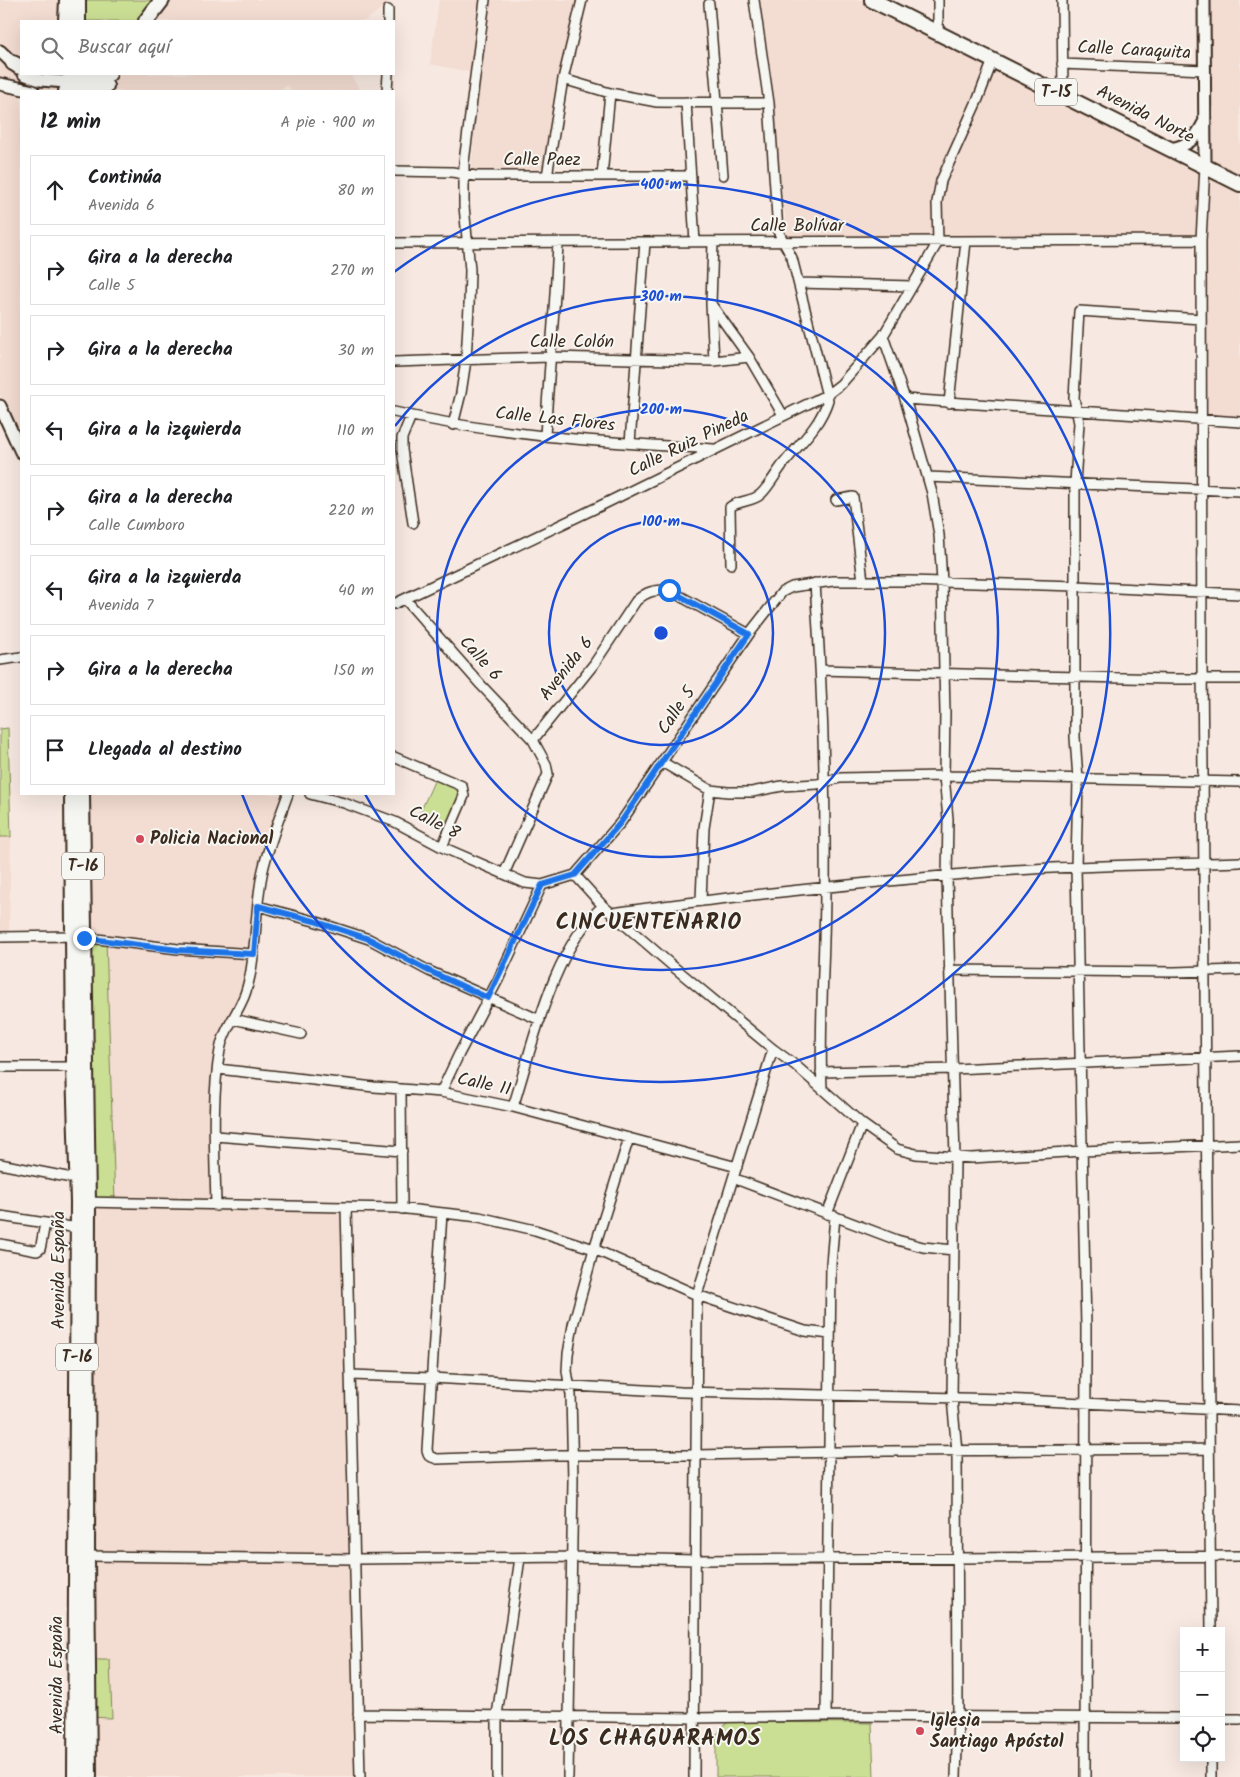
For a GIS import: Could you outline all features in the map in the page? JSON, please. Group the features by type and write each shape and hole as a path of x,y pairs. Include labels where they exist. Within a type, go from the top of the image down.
{"highway":[{"path":"66,20 67,0"},
{"path":"78,0 78,20"},
{"path":"147,20 162,0"},
{"name":"Avenida Norte","path":"872,0 1240,184"},
{"path":"71,84 107,81"},
{"name":"Avenida España","path":"72,795 79,937"},
{"name":"Avenida España","path":"82,795 79,937 89,1777"},
{"name":"Avenida España","path":"75,1777 78,1228 83,1202 77,1180 80,1067"}],"main road":[{"path":"1204,0 1205,166"},
{"path":"0,51 16,65 8,79 0,82"},
{"path":"27,75 40,80 71,84"},
{"path":"0,82 29,90"},
{"path":"1170,149 1190,143 1198,135 1204,122"},
{"path":"0,406 20,450"}],"street":[{"path":"453,425 461,394 466,360 470,270 464,206 464,175 470,111 485,0"},
{"path":"547,176 563,79 582,0"},
{"path":"730,564 730,507 735,503 760,496 817,422 826,409 828,400 792,258 778,231 769,103 754,0"},
{"path":"938,0 938,33"},
{"path":"1062,0 1063,96"},
{"path":"709,4 723,175"},
{"path":"388,10 388,20"},
{"path":"938,242 937,202 941,181 993,60"},
{"name":"Calle Caraquita","path":"1062,64 1205,70"},
{"path":"387,90 388,75"},
{"path":"563,79 610,93 657,102 769,103"},
{"path":"602,176 610,93"},
{"path":"686,102 695,242"},
{"path":"1205,166 1201,240 1202,679 1211,1627"},
{"name":"Calle Paez","path":"395,171 452,172 476,176 691,176"},
{"path":"949,403 966,240"},
{"name":"Calle Bolívar","path":"395,243 1201,240"},
{"path":"630,443 645,242"},
{"path":"713,242 712,304 714,361"},
{"name":"Calle Ruiz Pineda","path":"395,604 590,511 828,394 841,384 884,336 938,242"},
{"path":"545,436 550,357 555,316 558,243"},
{"path":"799,283 912,286"},
{"path":"712,304 749,357 783,415"},
{"path":"1085,1777 1086,1404 1083,1151 1076,867 1078,779 1075,737 1075,484 1079,423 1074,398 1078,311 1201,318"},
{"path":"884,336 905,399 932,493 939,535 942,582 944,776 948,819 947,876 954,1070 955,1158 952,1399 957,1451 958,1717 956,1777"},
{"name":"Calle Colón","path":"395,362 550,357 714,361 749,357"},
{"path":"905,399 1240,422"},
{"name":"Calle Las Flores","path":"395,412 453,425 545,436 715,449"},
{"path":"411,416 402,438 402,450 412,522"},
{"path":"928,478 1240,491"},
{"path":"836,500 853,498 863,581"},
{"name":"Calle 5","path":"575,875 621,822 749,634 782,592 792,587 815,583 863,581 942,582 1240,594"},
{"path":"815,583 821,670 824,782 825,888 822,1089"},
{"name":"Avenida 6","path":"533,740 594,664 636,601 644,594 653,590 669,590 749,634"},
{"name":"Calle 6","path":"405,599 481,685 533,740"},
{"path":"0,660 20,657"},
{"path":"821,670 1036,676 1240,678"},
{"path":"504,874 548,774 546,764 533,740"},
{"path":"395,757 462,786 464,796 442,846"},
{"path":"662,762 710,790 728,792 745,792 824,782 840,778 944,776 1240,782"},
{"path":"701,900 704,828 710,790"},
{"path":"216,1206 214,1109 220,1048 243,1000 254,954 258,906 265,863 288,795"},
{"name":"Calle 8","path":"314,795 344,803 395,822 442,846 525,883 542,885"},
{"path":"612,913 701,900 987,872 1240,862"},
{"path":"441,1092 542,885 575,875 603,906 773,1049 795,1065 862,1124 897,1149 916,1154 955,1158 1240,1144"},
{"path":"258,906 314,921 369,939 429,971 540,1020"},
{"path":"513,1107 540,1020 557,974 572,943 590,917 603,906"},
{"path":"0,937 79,937 178,950 254,954"},
{"path":"950,970 1079,972 1240,970"},
{"path":"233,1019 301,1034"},
{"path":"694,1777 697,1295 773,1049"},
{"path":"821,1072 954,1070 1240,1056"},
{"path":"0,1067 80,1067"},
{"name":"Calle 11","path":"218,1069 441,1092 513,1107 737,1167"},
{"path":"401,1089 402,1209"},
{"path":"826,1716 831,1215 862,1124"},
{"path":"215,1136 402,1151"},
{"path":"568,1777 572,1456 567,1371 568,1354 573,1325 594,1249 629,1138"},
{"path":"0,1164 77,1180"},
{"path":"733,1178 907,1243 923,1247 954,1250"},
{"path":"83,1202 402,1209 479,1217 535,1230 594,1249 697,1295 805,1331 830,1334"},
{"path":"346,1208 360,1777"},
{"path":"442,1213 427,1450 429,1456 436,1459 1209,1449"},
{"path":"0,1216 78,1228"},
{"path":"0,1244 40,1249 45,1223"},
{"path":"351,1375 696,1392 1005,1399 1240,1411"},
{"path":"87,1556 695,1560 1240,1556"},
{"path":"497,1777 498,1715 520,1558"},
{"path":"358,1714 694,1718 826,1716 1180,1718"},
{"path":"1225,1719 1240,1719"},
{"path":"1211,1762 1211,1777"}],"shaded area":[{"path":"0,0 392,0 366,20 20,20 20,75 351,75 360,90 291,90 287,85 279,90 20,90 20,435 0,395"},
{"path":"439,0 587,0 546,174 471,173 479,74 430,64"},
{"path":"760,0 866,0 1207,170 1209,0 1240,0 1240,419 1204,418 1205,237 851,237 791,239 787,233"},
{"path":"79,795 283,795 260,860 249,959 239,998 218,1043 215,1208 343,1212 348,1549 356,1777 82,1777"},
{"path":"0,837 11,837 9,931 0,931"}],"green space":[{"path":"78,0 162,0 147,20 78,20"},
{"path":"8,728 11,837 0,837 0,729"},
{"path":"436,777 464,790 446,830 418,817"},
{"path":"84,938 106,940 115,1203 88,1202"},
{"path":"88,1660 110,1660 112,1718 88,1717"},
{"path":"728,1722 872,1723 874,1777 716,1777 716,1735"}],"place":[{"name":"Policia Nacional","path":"140,839"},
{"name":"Iglesia Santiago Apóstol","path":"920,1731"}],"district":[{"name":"CINCUENTENARIO","path":"649,923"},
{"name":"LOS CHAGUARAMOS","path":"655,1739"}],"route":[{"path":"84,938 178,950 254,954 258,906 314,921 369,939 397,952 429,971 488,998 542,885 575,875 621,822 749,634 669,590"}]}
